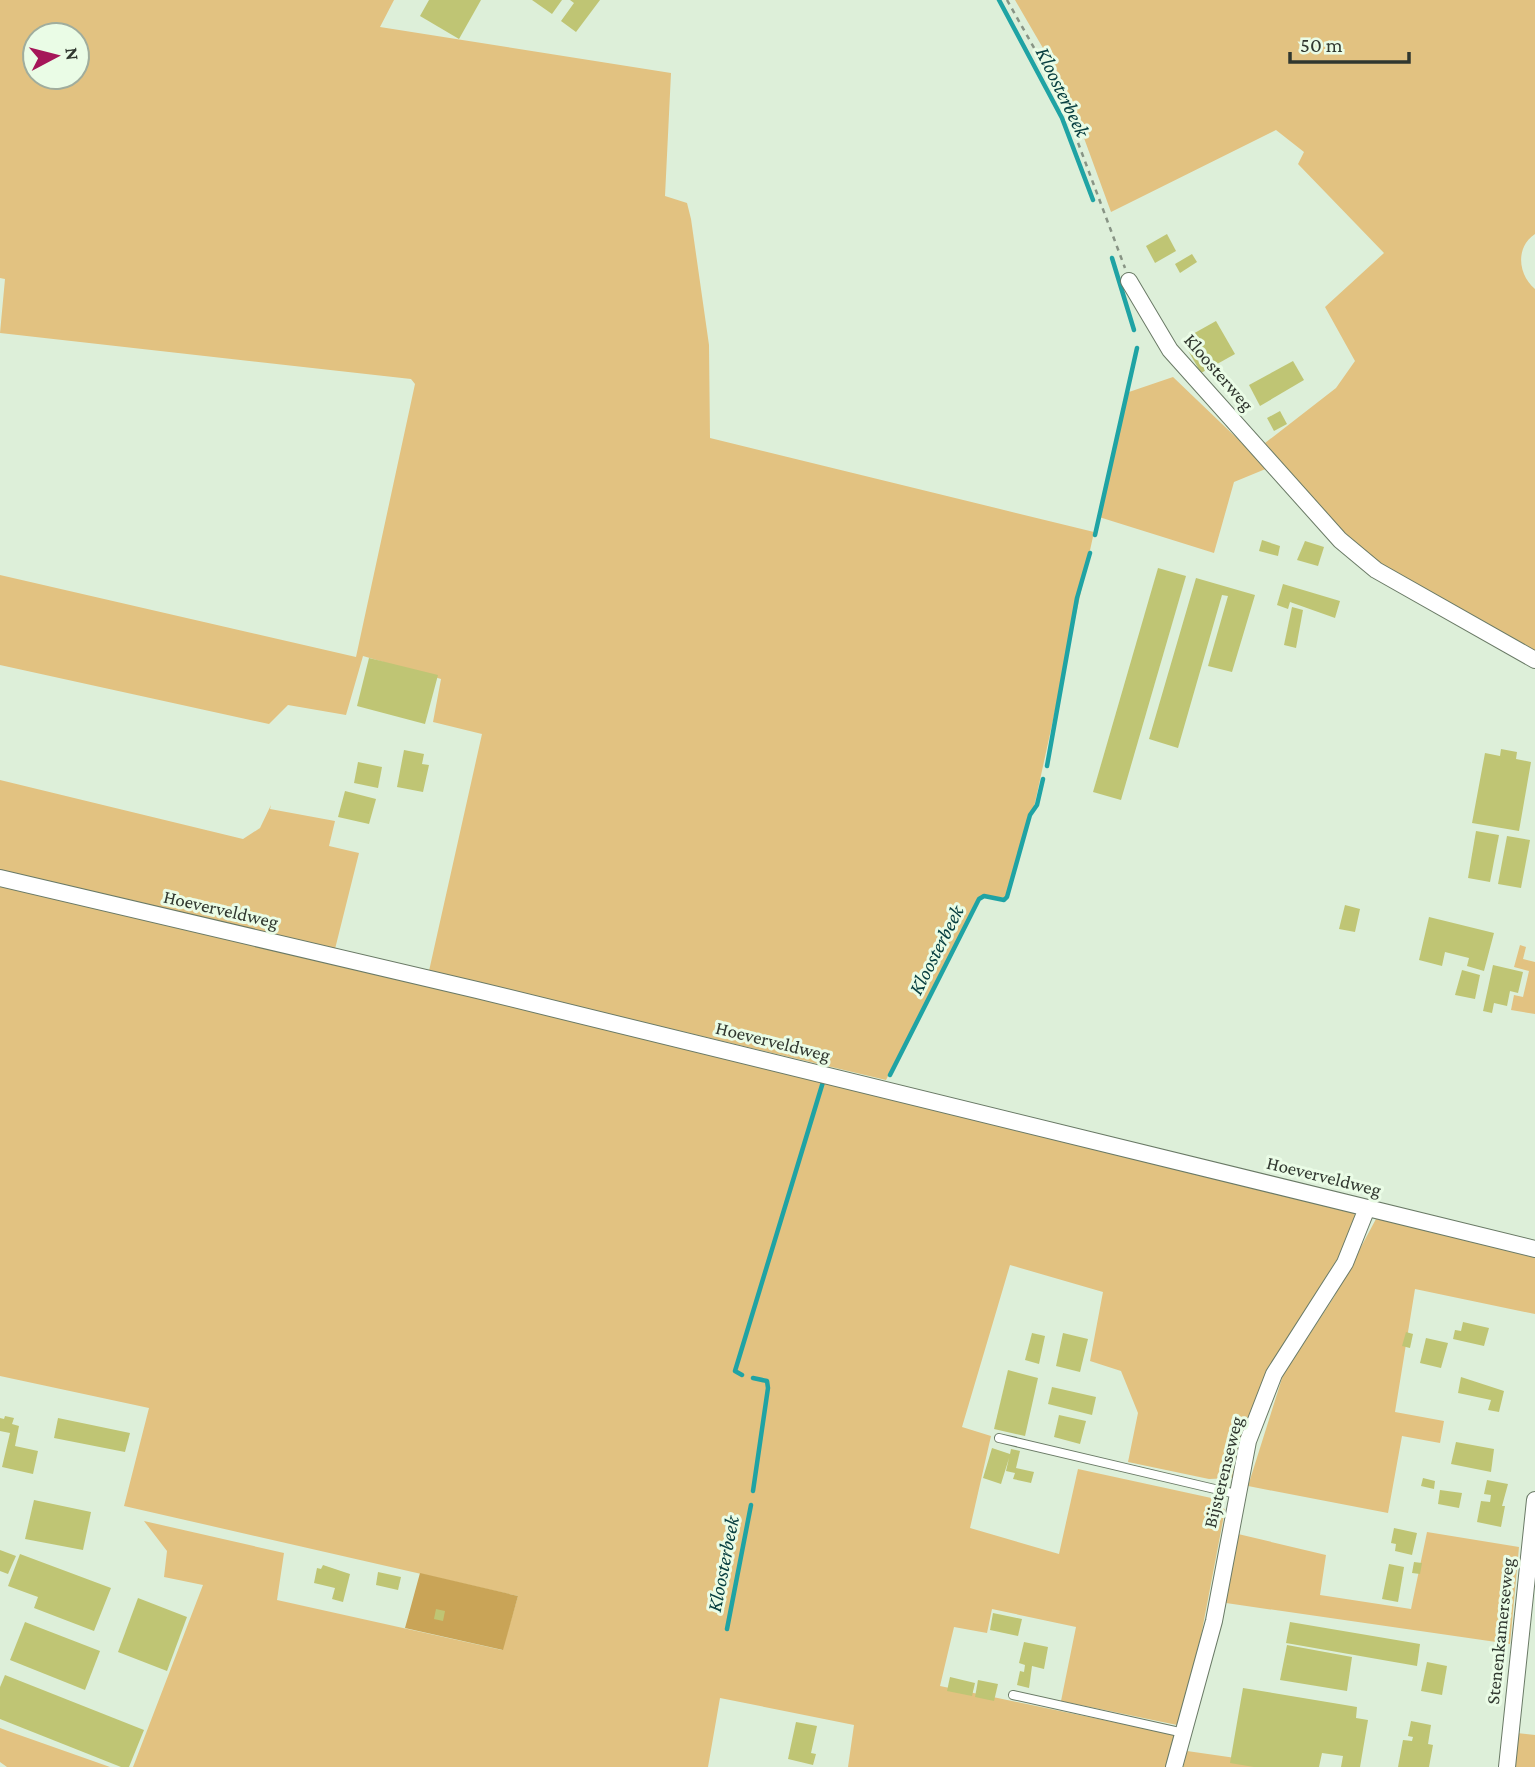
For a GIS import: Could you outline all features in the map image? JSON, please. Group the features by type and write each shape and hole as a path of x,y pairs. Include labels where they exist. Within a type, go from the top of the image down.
{"street":[{"name":"Kloosterweg","path":"1129,281 1170,350 1340,540 1376,570 1535,660"},
{"name":"Hoeverveldweg","path":"0,878 477,990 1535,1249"},
{"name":"Bijsterenseweg","path":"1174,1767 1214,1621 1248,1441 1275,1374 1345,1263 1367,1208"},
{"name":"Stenenkamerseweg","path":"1507,1767 1535,1500"}],"lane":[{"path":"999,1438 1236,1494"},
{"path":"1013,1695 1184,1733"}],"path":[{"path":"1007,0 1059,92 1129,281"}],"shaded area":[{"path":"0,0 394,0 380,27 671,73 665,196 687,203 691,219 709,345 710,438 1094,532 1033,812 1028,817 1005,898 981,895 886,1080 429,971 482,734 433,722 441,679 363,656 346,715 288,705 269,724 0,665 0,575 356,657 415,384 411,379 0,333 5,279 0,278"},
{"path":"1015,0 1535,0 1535,234 1524,246 1521,261 1525,276 1535,289 1535,652 1480,619 1389,576 1358,549 1265,443 1336,388 1355,361 1325,307 1384,253 1298,164 1304,152 1276,130 1111,212 1065,86"},
{"path":"1173,377 1268,468 1234,482 1214,553 1099,517 1126,393"},
{"path":"0,780 243,839 260,828 271,805 270,809 335,821 329,846 359,853 335,949 0,872"},
{"path":"0,886 362,969 1354,1212 1356,1219 1343,1250 1275,1357 1244,1434 1233,1478 1209,1479 1128,1462 1138,1413 1121,1371 1090,1361 1103,1292 1010,1265 962,1427 991,1436 970,1528 1059,1554 1078,1469 1216,1499 1225,1510 1201,1636 1177,1725 1061,1701 1076,1627 992,1609 987,1633 954,1627 940,1686 1175,1735 1168,1767 848,1767 854,1725 720,1698 708,1767 133,1767 203,1585 164,1577 167,1551 144,1521 284,1553 277,1600 502,1650 518,1596 124,1506 149,1408 0,1376"},
{"path":"1520,945 1526,947 1523,959 1535,962 1535,1014 1511,1010 1514,995 1523,997 1529,971 1514,967"},
{"path":"1376,1219 1388,1219 1535,1258 1535,1314 1415,1289 1395,1412 1444,1421 1440,1443 1402,1436 1388,1513 1248,1486 1283,1375 1334,1297"},
{"path":"1427,1532 1519,1547 1510,1644 1226,1603 1238,1534 1326,1555 1320,1595 1411,1609"},
{"path":"420,1573 518,1596 503,1650 405,1628"},
{"path":"0,1728 110,1767 7,1767 0,1762"},
{"path":"1517,1733 1535,1735 1535,1767 1513,1767"},
{"path":"1187,1751 1299,1767 1183,1767"}],"building":[{"path":"429,0 481,0 459,39 420,16"},
{"path":"532,0 562,0 552,14"},
{"path":"570,0 600,0 576,32 561,21 574,3"},
{"path":"1167,234 1176,251 1155,263 1146,246"},
{"path":"1192,254 1197,262 1180,273 1175,264"},
{"path":"1216,321 1235,354 1201,373 1182,340"},
{"path":"1293,361 1304,380 1260,406 1249,385"},
{"path":"1280,411 1287,424 1274,431 1267,418"},
{"path":"1262,540 1280,546 1278,556 1259,551"},
{"path":"1305,541 1324,547 1318,566 1297,560"},
{"path":"1158,568 1186,576 1121,800 1093,792"},
{"path":"1196,578 1255,595 1232,672 1208,666 1228,596 1222,595 1178,748 1149,739"},
{"path":"1283,584 1340,601 1335,618 1290,602 1288,609 1277,605"},
{"path":"1292,607 1303,610 1296,648 1284,645"},
{"path":"369,658 438,675 425,724 357,706"},
{"path":"1501,749 1517,752 1516,759 1531,762 1519,831 1472,823 1485,753 1500,756"},
{"path":"404,750 424,754 422,764 429,765 423,792 397,787"},
{"path":"358,762 382,767 378,788 354,783"},
{"path":"345,791 376,799 369,824 338,817"},
{"path":"1476,831 1499,835 1490,882 1468,878"},
{"path":"1507,836 1530,840 1521,888 1498,884"},
{"path":"1345,905 1360,909 1355,932 1339,929"},
{"path":"1429,917 1494,933 1484,971 1467,966 1469,958 1445,952 1442,966 1419,960"},
{"path":"1493,965 1523,972 1518,993 1510,991 1507,1006 1494,1003 1492,1013 1483,1011"},
{"path":"1462,970 1480,975 1475,999 1455,995"},
{"path":"1463,1322 1489,1328 1484,1346 1453,1339 1455,1330 1461,1331"},
{"path":"1406,1332 1413,1334 1410,1348 1402,1346"},
{"path":"1032,1333 1045,1336 1039,1364 1025,1360"},
{"path":"1063,1333 1088,1339 1080,1372 1056,1366"},
{"path":"1426,1338 1448,1343 1441,1368 1420,1363"},
{"path":"1008,1370 1038,1378 1025,1436 994,1429"},
{"path":"1461,1377 1504,1391 1499,1412 1488,1410 1491,1400 1458,1393"},
{"path":"1052,1387 1096,1397 1092,1415 1048,1404"},
{"path":"1059,1415 1086,1421 1080,1444 1054,1437"},
{"path":"5,1416 14,1418 12,1424 19,1426 15,1446 38,1451 33,1474 2,1467 10,1433 0,1431 0,1418 4,1419"},
{"path":"58,1418 130,1433 125,1452 54,1438"},
{"path":"1456,1442 1494,1449 1491,1472 1451,1464"},
{"path":"992,1448 1010,1454 1011,1449 1020,1451 1016,1468 1034,1472 1031,1483 1013,1479 1015,1473 1006,1471 1009,1458 1001,1484 983,1478"},
{"path":"1423,1478 1435,1481 1434,1489 1421,1486"},
{"path":"1487,1480 1508,1484 1502,1506 1505,1506 1501,1527 1477,1522 1481,1501 1490,1502 1491,1495 1484,1494"},
{"path":"1440,1490 1462,1493 1459,1508 1438,1504"},
{"path":"34,1500 91,1512 83,1550 25,1539"},
{"path":"1394,1528 1417,1533 1412,1555 1395,1551 1396,1544 1391,1543"},
{"path":"0,1550 16,1556 8,1574 0,1571"},
{"path":"20,1554 111,1588 94,1631 34,1608 38,1597 8,1586"},
{"path":"1414,1562 1422,1563 1420,1574 1412,1573"},
{"path":"1389,1564 1404,1567 1398,1602 1382,1599"},
{"path":"323,1565 350,1574 343,1602 332,1599 335,1588 314,1583 317,1568 321,1569"},
{"path":"378,1572 401,1577 398,1590 376,1585"},
{"path":"138,1598 187,1617 167,1671 118,1652"},
{"path":"436,1609 445,1611 443,1621 434,1619"},
{"path":"993,1613 1022,1619 1018,1636 990,1630"},
{"path":"25,1622 100,1651 85,1690 10,1660"},
{"path":"1290,1622 1420,1644 1417,1666 1286,1643"},
{"path":"1024,1642 1048,1647 1044,1669 1032,1666 1029,1688 1017,1685 1020,1671 1024,1672 1025,1665 1019,1663"},
{"path":"1287,1645 1352,1657 1347,1691 1280,1680"},
{"path":"1427,1662 1447,1666 1442,1695 1421,1691"},
{"path":"5,1675 144,1730 129,1767 121,1767 0,1719 0,1687"},
{"path":"950,1677 975,1683 972,1696 947,1691"},
{"path":"978,1680 998,1684 994,1701 975,1697"},
{"path":"1243,1688 1357,1707 1356,1718 1368,1720 1360,1767 1341,1767 1343,1756 1322,1753 1319,1767 1254,1767 1230,1763"},
{"path":"1411,1721 1431,1725 1428,1744 1433,1745 1429,1767 1398,1767 1403,1740 1412,1741 1413,1737 1408,1736"},
{"path":"796,1722 817,1726 811,1753 816,1754 813,1765 788,1759"}],"waterway":[{"name":"Kloosterbeek","path":"999,0 1062,118 1093,200"},
{"name":"Kloosterbeek","path":"1112,258 1134,330"},
{"name":"Kloosterbeek","path":"1095,535 1137,348"},
{"name":"Kloosterbeek","path":"1047,766 1077,598 1090,553"},
{"name":"Kloosterbeek","path":"890,1075 979,899 984,896 1004,900 1007,897 1043,779"},
{"name":"Kloosterbeek","path":"742,1375 735,1371 823,1082 826,1081"},
{"name":"Kloosterbeek","path":"753,1378 767,1381 768,1388 753,1491"},
{"name":"Kloosterbeek","path":"727,1629 751,1505"}]}
